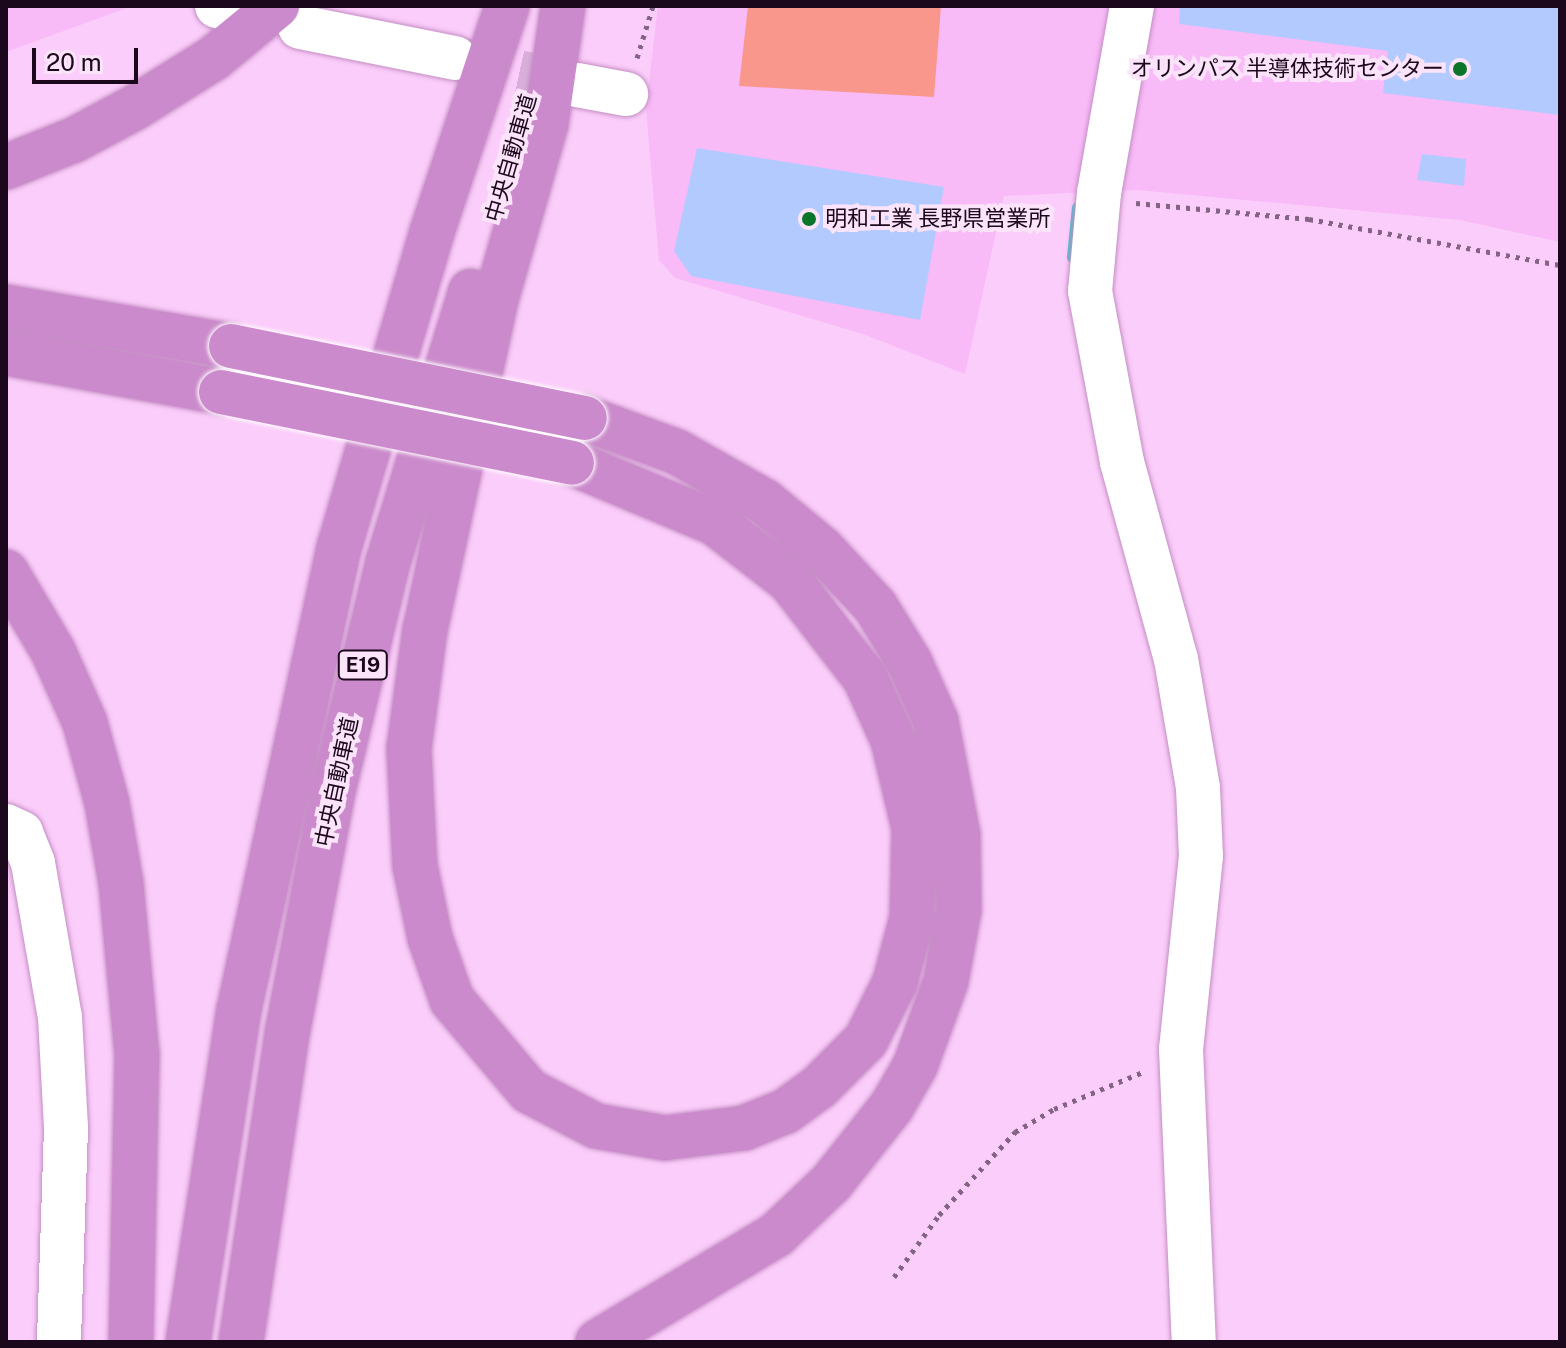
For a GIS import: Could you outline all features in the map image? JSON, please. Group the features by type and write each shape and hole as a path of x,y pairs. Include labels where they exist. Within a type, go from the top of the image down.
{"highway":[{"name":"E19","path":"188,1342 239,1010 339,548 432,232 507,6"},
{"path":"6,353 221,392 572,463 715,523 790,581 865,678 901,769 914,828 914,889 905,945 885,1006 866,1040 818,1088 786,1111 744,1128 665,1138 596,1126 529,1091 452,1000 430,938 415,866 409,749 425,629 496,299 546,124 562,6"},
{"name":"中央自動車道","path":"241,1342 288,1029 333,791 388,562 562,6"},
{"path":"6,167 74,140 134,108 214,58 258,12"},
{"path":"6,307 231,346 585,418 677,452 764,501 822,549 875,606 910,663 936,721 958,849 959,910 946,981 915,1066 892,1106 831,1183 776,1235 598,1342"},
{"path":"6,572 53,651 85,723 107,803 121,883 137,1054 131,1342"}],"street":[{"path":"1132,6 1099,200 1090,291 1122,462 1176,659 1198,788 1201,856 1181,1049 1194,1342"},
{"path":"258,12 455,58"},
{"path":"577,85 626,94"},
{"path":"6,826 21,833 33,863 60,1017 66,1128 59,1342"}],"path":[{"path":"626,94 653,6"},
{"path":"1099,200 1309,219 1560,265"},
{"path":"894,1277 939,1215 1015,1132 1067,1103 1154,1070"}],"shaded area":[{"path":"6,6 132,6 6,52"},
{"path":"658,6 1560,6 1560,242 1460,220 1137,190 1004,196 965,374 863,334 675,278 659,260 646,108"},
{"path":"748,6 941,6 934,97 739,86"}],"building":[{"name":"オリンパス 半導体技術センター","path":"1180,6 1560,6 1560,115 1383,93 1388,51 1179,24"},
{"name":"明和工業 長野県営業所","path":"697,148 944,187 920,320 691,276 674,251"},
{"path":"1422,154 1466,159 1464,186 1417,180"}],"waterway":[{"path":"1072,257 1077,207"}],"tunnel":[{"path":"455,58 577,85"}],"place":[{"name":"オリンパス 半導体技術センター","path":"1460,69"},
{"name":"明和工業 長野県営業所","path":"809,219"}]}
